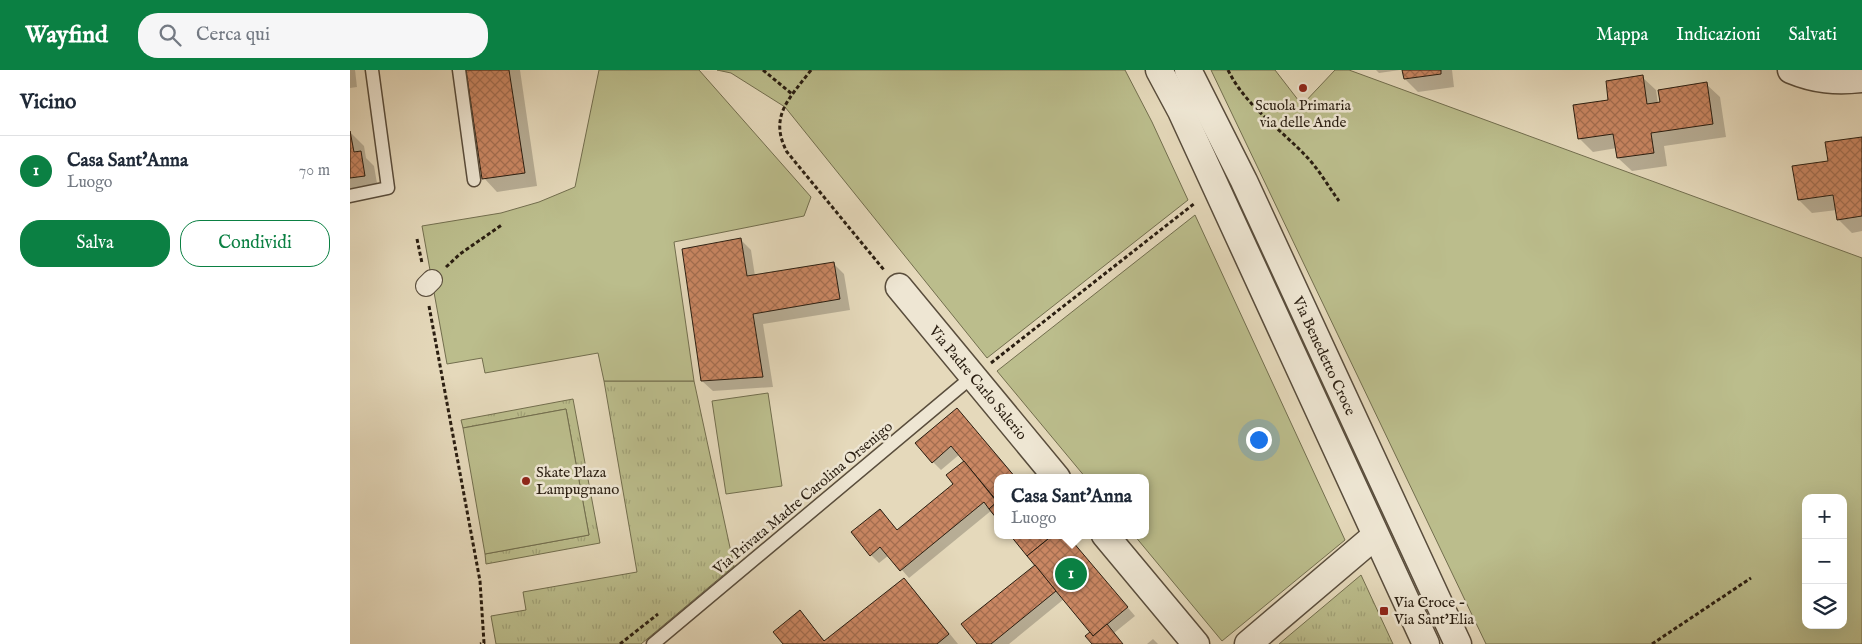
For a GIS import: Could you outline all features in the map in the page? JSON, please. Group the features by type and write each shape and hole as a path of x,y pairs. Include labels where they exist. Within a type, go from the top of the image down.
{"street":[{"name":"Via Benedetto Croce","path":"1159,70 1182,111 1426,644"},
{"name":"Via Benedetto Croce","path":"1188,70 1244,182 1458,644"},
{"path":"1791,70 1803,75 1839,82 1862,79"},
{"name":"Via Padre Carlo Salerio","path":"899,287 982,370 1054,474"},
{"path":"1248,644 1375,536"},
{"path":"1108,539 1196,644"}],"lane":[{"path":"350,196 388,188 372,70"},
{"path":"459,70 474,180"},
{"name":"Via Privata Madre Carolina Orsenigo","path":"653,644 982,370"}],"path":[{"path":"763,70 792,94"},
{"path":"811,70 792,94 785,107 778,124 781,141 787,152 899,287"},
{"path":"1228,70 1235,85 1254,107 1307,157 1339,201"},
{"path":"982,370 1195,203"},
{"path":"429,283 460,254 503,224"},
{"path":"417,239 429,283 480,581 484,643 480,644"},
{"path":"1652,644 1751,578"}],"green space":[{"path":"599,70 699,70 811,197 804,216 674,242 694,381 604,381 598,353 485,373 482,358 447,364 422,226 501,213 539,202 575,187"},
{"path":"717,70 1125,70 1152,122 1188,200 987,358 785,107 731,73"},
{"path":"1211,70 1275,70 1302,105 1335,70 1349,70 1862,258 1862,644 1486,644"},
{"path":"1195,215 1345,540 1222,641 1137,539 1149,539 1149,474 1083,474 997,371"},
{"path":"604,381 694,381 734,566 641,644 496,644 491,616 526,610 523,592 637,572"},
{"path":"768,393 782,486 726,494 712,401"},
{"path":"573,399 600,543 486,564 485,554 589,535 566,409 463,428 461,420"},
{"name":"Skate Plaza Lampugnano","path":"566,409 589,535 485,554 463,428"},
{"path":"1361,575 1393,644 1279,644"}],"building":[{"path":"466,70 509,70 525,173 482,179"},
{"path":"1402,70 1441,70 1441,74 1404,79"},
{"path":"1643,75 1647,104 1660,102 1658,90 1707,82 1713,124 1651,133 1654,153 1617,158 1613,134 1578,139 1573,105 1608,100 1606,81"},
{"path":"350,131 354,152 361,151 365,176 350,178"},
{"path":"1862,137 1862,216 1837,220 1833,195 1798,200 1792,166 1828,161 1825,142"},
{"path":"741,238 747,276 834,262 840,299 753,314 763,377 701,381 682,249"},
{"path":"957,408 1013,474 994,474 994,497 951,446 932,463 915,443"},
{"path":"964,461 994,498 994,505 989,509 984,502 900,571 880,547 870,556 851,532 880,509 897,530 953,484 946,475"},
{"path":"994,505 994,515 989,509"},
{"path":"1013,539 1048,539 1027,556"},
{"path":"1048,539 1070,539 1128,607 1093,636 1027,556"},
{"path":"1035,565 1056,591 991,644 977,644 961,624"},
{"path":"904,578 949,634 937,644 783,644 773,632 800,610 824,641"},
{"path":"1107,624 1123,644 1092,644 1085,636 1090,632 1093,636"}],"place":[{"name":"Scuola Primaria via delle Ande","path":"1303,88"},
{"name":"Skate Plaza Lampugnano","path":"526,481"},
{"name":"Casa Sant'Anna","path":"1071,574"},
{"name":"Via Croce - Via Sant'Elia","path":"1384,611"}]}
